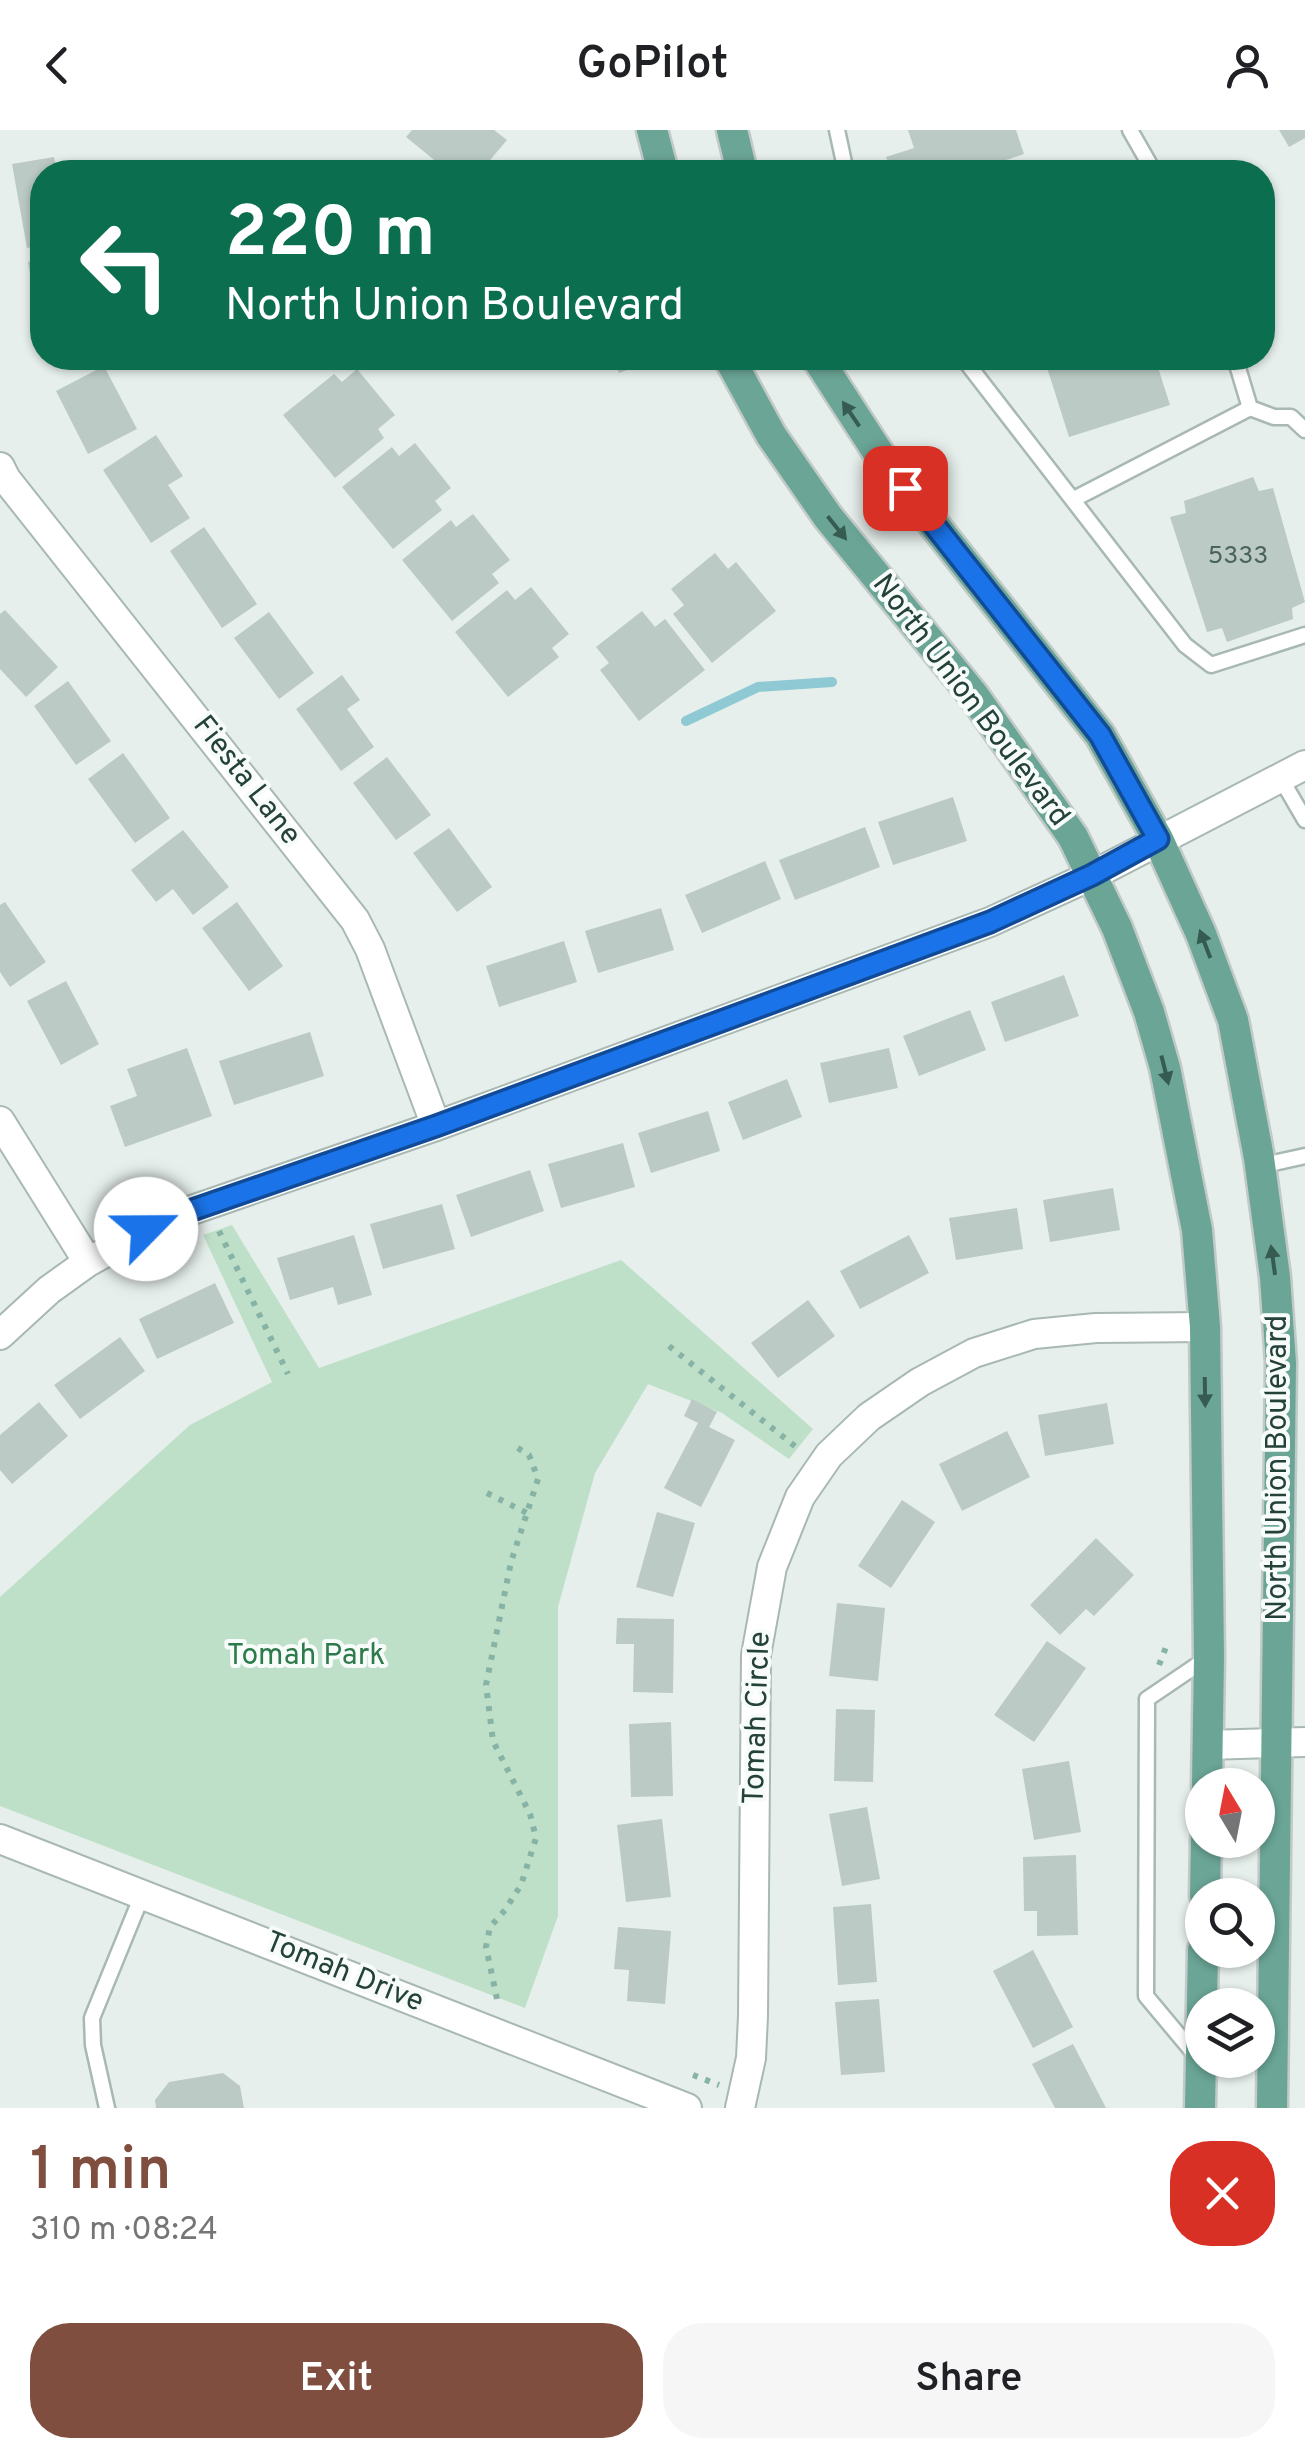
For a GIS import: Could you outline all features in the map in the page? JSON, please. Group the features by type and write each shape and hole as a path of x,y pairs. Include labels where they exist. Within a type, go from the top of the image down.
{"main road":[{"path":"652,130 660,160"},
{"path":"732,130 739,160"},
{"name":"North Union Boulevard","path":"736,370 770,435 828,518 974,696 1072,838 1092,875 1142,996 1165,1068 1198,1230 1205,1327 1207,1768"},
{"name":"North Union Boulevard","path":"825,370 882,460 1100,735 1158,839 1202,934 1234,1020 1260,1166 1275,1277 1281,1363 1291,1742 1272,2108"},
{"path":"1200,2108 1201,2078"}],"street":[{"name":"Fiesta Lane","path":"0,467 6,480 355,920 370,948 436,1126"},
{"path":"0,1335 49,1290 88,1262 166,1219 436,1126 990,922 1092,875 1293,771"},
{"path":"0,1121 88,1262"},
{"name":"Tomah Circle","path":"740,2108 753,2016 756,1656 772,1567 800,1497 828,1455 870,1417 920,1382 974,1354 1034,1334 1096,1328 1205,1327"},
{"path":"1208,1746 1291,1742"},
{"name":"Tomah Drive","path":"0,1839 687,2108"}],"lane":[{"path":"837,130 843,160"},
{"path":"1130,130 1147,160"},
{"path":"972,370 1185,645 1211,666 1305,635"},
{"path":"1238,370 1250,408"},
{"path":"1074,500 1250,408 1274,417 1291,417 1305,430"},
{"path":"1293,771 1305,820"},
{"path":"1260,1166 1305,1156"},
{"path":"1185,2043 1146,1996 1147,1698 1209,1657"},
{"path":"107,2108 93,2045 92,2018 142,1894"}],"path":[{"path":"205,1205 288,1374"},
{"path":"669,1346 820,1468"},
{"path":"497,1999 486,1947 490,1927 521,1885 536,1838 530,1814 492,1740 486,1685 511,1562 538,1479 530,1455 512,1445"},
{"path":"487,1494 527,1513"}],"green space":[{"name":"Tomah Park","path":"232,1225 319,1368 621,1260 813,1429 789,1459 722,1413 648,1384 595,1473 558,1607 558,1916 525,2008 0,1806 0,1597 190,1425 272,1382 203,1235"}],"building":[{"path":"412,130 494,130 507,140 490,160 434,160 406,137"},
{"path":"908,130 1016,130 1024,154 1006,160 886,157 914,148"},
{"path":"1279,130 1305,130 1305,138 1289,147"},
{"path":"30,161 27,248 12,164"},
{"path":"96,370 106,370 137,429 88,454 56,391"},
{"path":"358,370 395,415 378,429 384,438 335,478 283,415 334,374 342,382"},
{"path":"1048,370 1159,370 1170,405 1069,437"},
{"path":"156,435 183,476 168,485 190,518 151,543 103,470"},
{"path":"415,443 451,488 435,501 442,510 393,549 342,487 392,447 399,456"},
{"path":"1253,477 1259,491 1273,488 1305,602 1292,608 1293,619 1227,642 1222,628 1207,632 1170,517 1186,513 1184,501"},
{"path":"473,514 510,560 492,574 499,583 452,621 402,560 451,520 456,527"},
{"path":"204,527 257,604 222,628 170,551"},
{"path":"715,553 728,569 736,562 776,611 712,663 673,614 684,605 671,589"},
{"path":"531,587 569,634 552,648 559,657 508,697 455,632 507,590 515,600"},
{"path":"5,610 58,667 26,697 0,669 0,614"},
{"path":"642,611 655,627 665,619 705,670 639,721 600,670 609,663 596,647"},
{"path":"269,612 314,673 279,699 234,638"},
{"path":"342,675 360,700 347,709 374,747 341,771 296,709"},
{"path":"68,681 111,741 76,765 34,706"},
{"path":"123,753 170,818 135,843 88,779"},
{"path":"387,757 431,815 396,840 353,783"},
{"path":"953,797 967,841 893,865 878,822"},
{"path":"865,827 880,867 795,900 779,860"},
{"path":"449,828 492,887 457,912 413,853"},
{"path":"183,830 229,887 193,915 173,889 156,902 131,870"},
{"path":"765,861 781,899 702,933 685,895"},
{"path":"5,902 46,962 10,987 0,972 0,905"},
{"path":"237,902 283,966 249,991 202,928"},
{"path":"661,908 674,950 598,973 585,931"},
{"path":"564,941 577,982 499,1007 486,966"},
{"path":"1064,975 1079,1016 1005,1042 991,1002"},
{"path":"66,981 99,1044 61,1065 27,1001"},
{"path":"970,1010 986,1050 919,1076 903,1036"},
{"path":"310,1032 324,1076 234,1105 219,1061"},
{"path":"187,1048 212,1116 125,1147 110,1106 137,1096 127,1069"},
{"path":"889,1048 898,1088 829,1103 820,1063"},
{"path":"787,1079 802,1117 743,1140 728,1102"},
{"path":"708,1111 720,1151 651,1173 638,1133"},
{"path":"623,1143 635,1187 561,1208 548,1164"},
{"path":"530,1170 544,1211 471,1237 456,1195"},
{"path":"1113,1188 1120,1230 1050,1242 1043,1200"},
{"path":"442,1204 455,1249 383,1269 370,1224"},
{"path":"1017,1208 1023,1249 956,1260 949,1218"},
{"path":"354,1235 372,1295 338,1305 333,1287 290,1300 277,1258"},
{"path":"909,1235 929,1273 860,1309 840,1271"},
{"path":"215,1283 234,1323 157,1359 139,1319"},
{"path":"808,1300 835,1336 778,1378 751,1343"},
{"path":"120,1337 145,1371 80,1419 54,1385"},
{"path":"692,1399 717,1412 709,1427 735,1440 701,1507 664,1488 698,1423 684,1416"},
{"path":"39,1402 68,1436 12,1484 0,1470 0,1435"},
{"path":"1107,1403 1114,1444 1045,1456 1038,1415"},
{"path":"1007,1431 1030,1477 962,1511 939,1464"},
{"path":"902,1500 935,1522 891,1588 858,1566"},
{"path":"657,1512 695,1523 673,1597 636,1587"},
{"path":"1096,1538 1134,1575 1094,1616 1086,1609 1060,1635 1030,1605"},
{"path":"837,1603 885,1608 878,1681 829,1676"},
{"path":"617,1618 674,1619 673,1693 633,1692 634,1644 616,1644"},
{"path":"1047,1641 1086,1668 1034,1742 994,1715"},
{"path":"836,1709 875,1710 873,1782 834,1781"},
{"path":"671,1722 673,1796 631,1797 629,1724"},
{"path":"1069,1761 1081,1832 1034,1840 1022,1769"},
{"path":"867,1807 880,1879 842,1886 829,1814"},
{"path":"662,1819 671,1897 626,1902 617,1825"},
{"path":"1076,1855 1078,1935 1037,1936 1037,1911 1024,1911 1023,1857"},
{"path":"871,1904 877,1982 838,1985 833,1907"},
{"path":"618,1927 671,1931 665,2004 627,2001 629,1970 614,1969"},
{"path":"1033,1950 1073,2027 1033,2048 993,1971"},
{"path":"879,1999 885,2072 841,2075 835,2002"},
{"path":"1073,2044 1106,2108 1055,2108 1032,2064"},
{"path":"223,2073 240,2086 244,2108 156,2108 155,2100 169,2082"}],"waterway":[{"path":"686,721 758,687 832,682"}],"route":[{"path":"146,1229 990,922 1092,875 1158,839 1100,735 905,488"}]}
